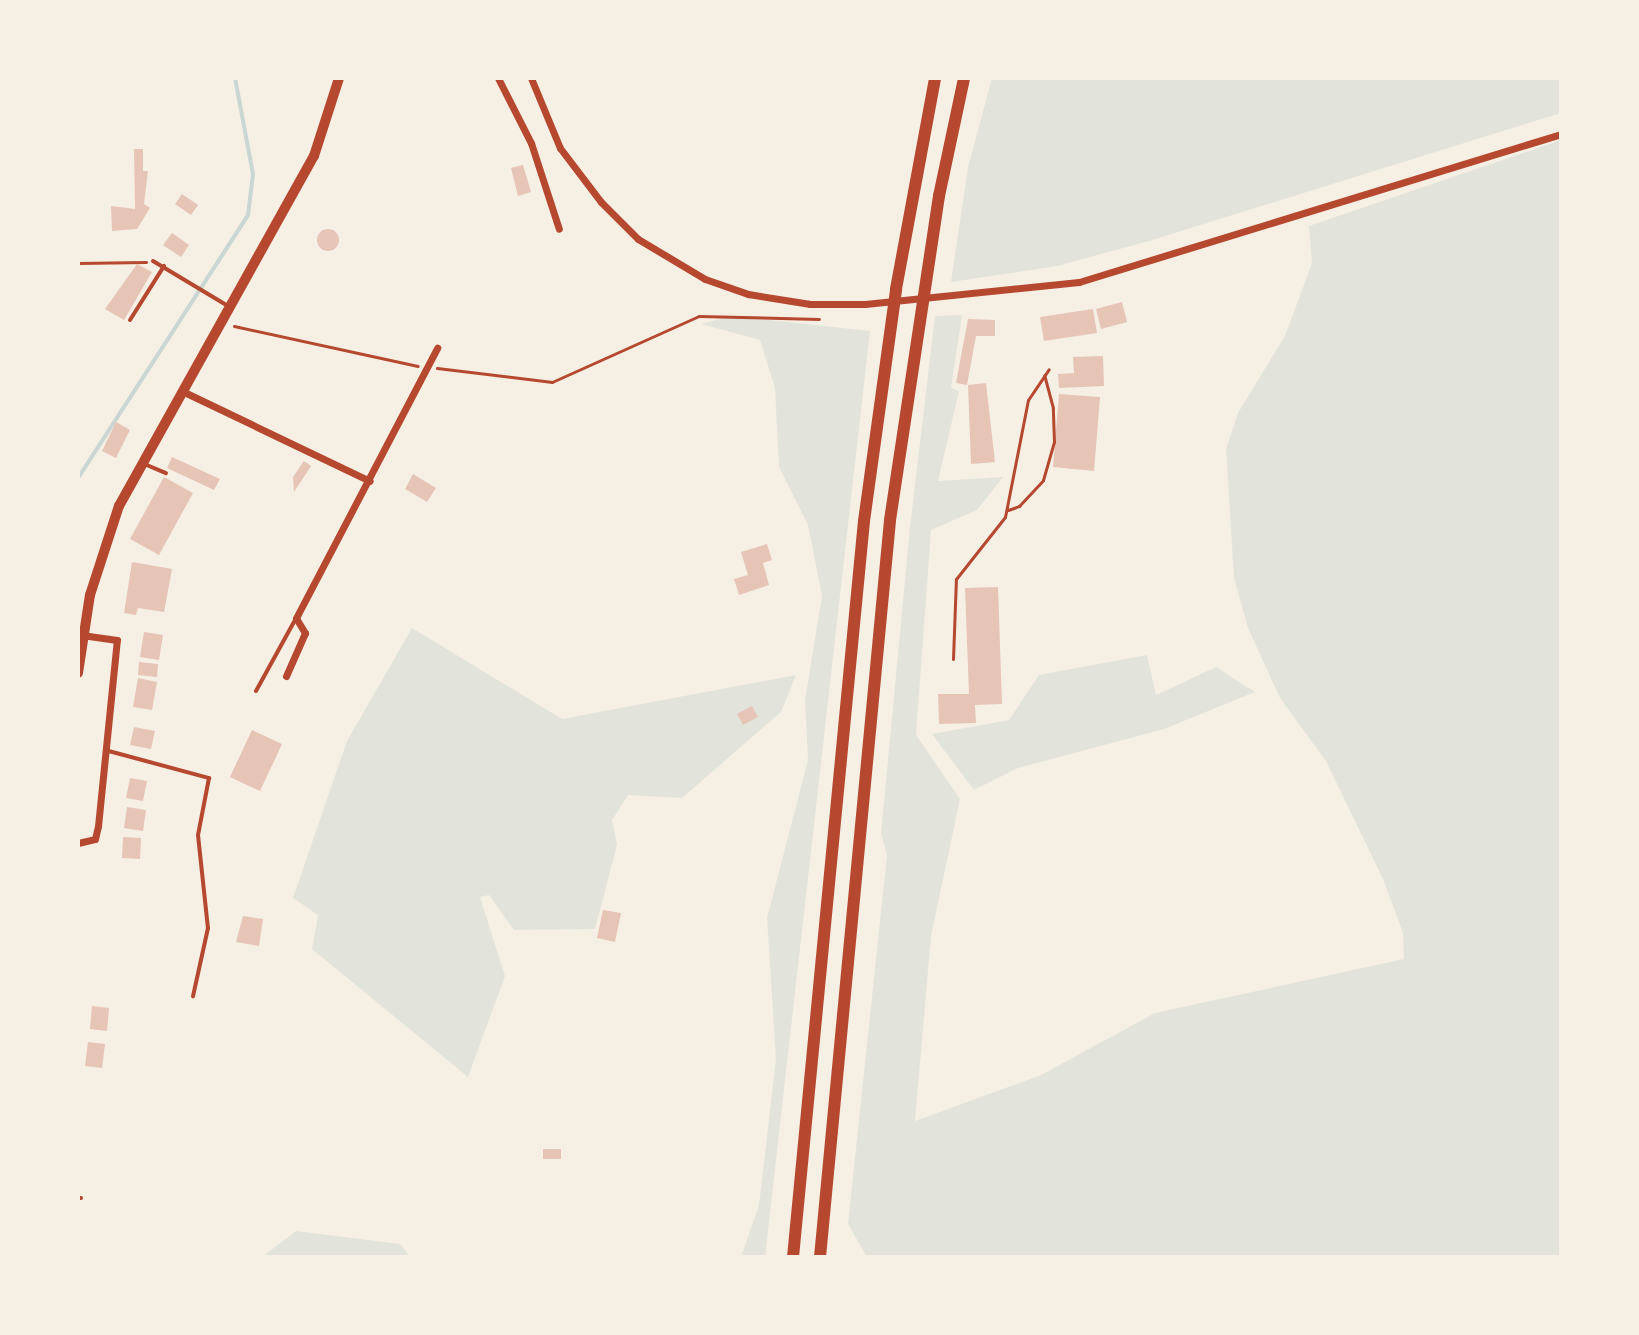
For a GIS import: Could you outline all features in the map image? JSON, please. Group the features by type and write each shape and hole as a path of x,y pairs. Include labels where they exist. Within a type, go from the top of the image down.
{"highway":[{"path":"793,1257 849,657 896,289 935,78"},
{"path":"820,1257 875,653 925,288 964,78"}],"main road":[{"path":"78,673 83,635 108,534 140,463 314,156 339,78"}],"street":[{"path":"498,78 531,143 559,229"},
{"path":"531,78 560,148 601,202 638,239 705,279 748,294 810,304 865,304 1079,282 1561,134"},
{"path":"286,676 305,633 296,618 437,348"},
{"path":"180,390 370,481"},
{"path":"78,843 95,839 117,640 83,635"}],"lane":[{"path":"153,261 228,306"},
{"path":"130,320 164,266"},
{"path":"140,463 166,473"},
{"path":"256,691 296,618"},
{"path":"103,749 209,778 198,835 208,928 193,996"}],"path":[{"path":"78,263 153,261"},
{"path":"219,322 408,362 426,370 552,382 699,316 819,319"},
{"path":"953,659 956,579 1008,510 1028,400 1049,369"},
{"path":"1008,510 1019,506 1043,480 1051,453 1053,408 1044,375"}],"shaded area":[{"path":"992,78 1561,78 1561,113 1149,241 1057,266 951,282 968,167"},
{"path":"1561,140 1561,1257 867,1257 848,1224 887,855 881,834 910,527 935,316 962,315 951,388 959,391 938,481 1003,477 977,510 931,530 916,735 960,799 931,936 915,1121 1041,1075 1155,1013 1404,959 1403,933 1383,879 1326,761 1280,698 1248,628 1234,578 1226,449 1238,413 1285,336 1312,263 1309,226"},
{"path":"732,316 870,331 765,1257 741,1257 759,1205 776,1059 767,918 808,760 805,700 822,596 808,525 779,467 775,388 760,340 701,324"},
{"path":"412,628 562,719 796,675 781,712 682,798 628,795 612,820 617,845 595,929 514,930 489,895 480,897 505,976 468,1077 312,949 318,915 293,898 347,741"},
{"path":"1147,655 1156,695 1216,667 1255,692 1164,729 1018,768 974,790 932,734 1009,720 1039,675"},
{"path":"296,1231 400,1244 411,1257 262,1257"}],"building":[{"path":"134,149 143,149 143,171 148,171 144,204 150,208 137,229 112,231 111,206 135,209"},
{"path":"523,165 531,192 518,196 511,168"},
{"path":"182,194 198,205 191,215 175,204"},
{"path":"328,229 336,232 339,240 336,248 328,251 320,248 317,240 320,232"},
{"path":"172,233 189,245 181,257 163,245"},
{"path":"137,264 152,272 124,320 105,309"},
{"path":"1122,302 1127,322 1101,329 1096,309"},
{"path":"1093,309 1097,333 1044,341 1040,317"},
{"path":"968,319 995,320 995,336 976,336 967,385 956,383"},
{"path":"1103,356 1104,386 1059,388 1058,374 1074,373 1073,357"},
{"path":"986,383 995,462 971,464 968,385"},
{"path":"1059,394 1100,397 1094,471 1053,467"},
{"path":"116,422 130,430 116,458 102,451"},
{"path":"172,457 220,479 214,490 167,468"},
{"path":"304,461 311,466 294,492 293,477"},
{"path":"413,474 436,488 427,502 405,489"},
{"path":"164,477 193,493 159,555 130,539"},
{"path":"767,544 772,560 763,563 769,585 739,595 734,579 748,575 741,552"},
{"path":"132,562 172,569 164,612 138,608 136,615 124,613"},
{"path":"998,587 1002,704 975,705 976,723 939,724 938,694 969,694 965,588"},
{"path":"144,632 163,635 159,660 140,657"},
{"path":"139,662 158,664 157,677 138,675"},
{"path":"138,678 157,682 152,710 133,707"},
{"path":"752,706 758,717 743,725 737,714"},
{"path":"134,727 155,731 151,749 130,745"},
{"path":"252,730 282,744 260,791 230,777"},
{"path":"130,778 147,781 143,801 126,798"},
{"path":"127,807 146,810 143,831 124,828"},
{"path":"123,837 141,838 140,859 122,858"},
{"path":"603,910 621,913 615,942 597,938"},
{"path":"243,916 263,919 259,946 236,942"},
{"path":"92,1006 109,1008 107,1031 90,1029"},
{"path":"88,1042 105,1044 102,1068 85,1066"},
{"path":"543,1149 561,1149 561,1159 543,1159"}],"waterway":[{"path":"78,478 248,215 253,174 235,78"}]}
